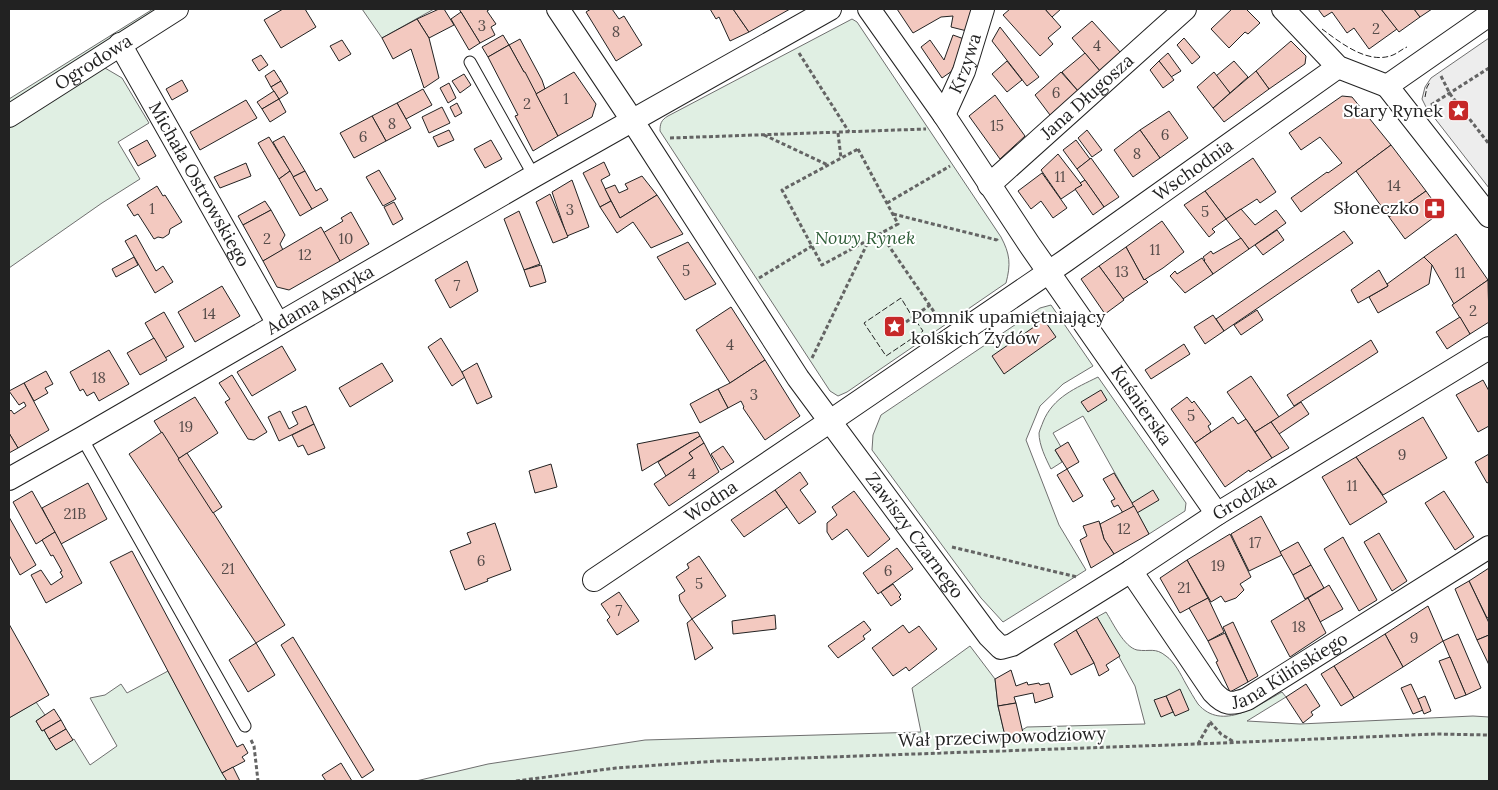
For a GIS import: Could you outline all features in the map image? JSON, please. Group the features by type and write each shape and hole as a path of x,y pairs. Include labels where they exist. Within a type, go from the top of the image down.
{"street":[{"name":"Ogrodowa","path":"9,116 176,9"},
{"path":"558,9 632,120 798,378 829,422 1048,272 989,185 936,122 869,9"},
{"path":"632,120 830,9"},
{"name":"Krzywa","path":"936,122 964,71 983,9"},
{"name":"Jana Długosza","path":"989,185 1185,9"},
{"path":"1283,9 1338,67 1387,86 1489,216"},
{"path":"1387,86 1489,15"},
{"name":"Michała Ostrowskiego","path":"120,44 278,324"},
{"name":"Wschodnia","path":"1048,272 1338,67"},
{"name":"Adama Asnyka","path":"9,478 82,438 632,120"},
{"name":"Kuśnierska","path":"1048,272 1217,514"},
{"name":"Grodzka","path":"1001,648 1012,645 1131,571 1217,514 1489,348"},
{"name":"Wodna","path":"594,580 829,422"},
{"name":"Zawiszy Czarnego","path":"829,422 989,636 1001,648"},
{"name":"Jana Kilińskiego","path":"1131,571 1213,692 1222,701 1235,703 1247,699 1489,547"}],"lane":[{"path":"470,62 534,176"},
{"path":"82,438 245,726"}],"path":[{"path":"796,48 849,133"},
{"path":"1426,107 1450,94 1489,68"},
{"path":"1439,73 1450,94 1489,144"},
{"path":"664,138 849,133 936,122"},
{"path":"838,133 841,158"},
{"path":"763,135 829,165"},
{"path":"858,149 898,224 822,264 782,190 829,165 858,149"},
{"path":"887,202 952,165"},
{"path":"892,214 997,240 1001,247"},
{"path":"880,233 944,326"},
{"path":"810,361 870,239"},
{"path":"757,279 812,246"},
{"path":"906,322 930,305"},
{"path":"946,546 1079,578"},
{"path":"245,726 254,746 258,781"},
{"name":"Wał przeciwpowodziowy","path":"516,781 616,768 717,761 1436,734 1489,735"}],"green space":[{"path":"153,9 163,9 9,106 9,99"},
{"path":"362,9 434,9 382,38"},
{"name":"Nowy Rynek","path":"852,19 857,22 1001,237 1008,254 1009,270 1006,283 847,392 838,396 830,391 660,129 662,121 668,116"},
{"path":"105,68 122,78 149,123 118,142 140,179 102,203 9,268 9,128"},
{"path":"1051,305 1093,366 1063,384 1040,406 1026,440 1059,525 1086,570 1003,622 981,598 872,450 873,435 881,415 1040,308"},
{"path":"1098,377 1186,503 1185,511 1149,534 1083,416 1053,433 1061,447 1055,450 1062,462 1051,469 1041,447 1039,433 1047,413 1066,394"},
{"path":"1106,612 1119,634 1132,648 1162,653 1178,669 1198,704 1208,712 1218,716 1229,716 1251,709 1282,692 1286,697 1247,721 1300,724 1473,716 1489,717 1489,781 416,781 488,764 645,740 921,732 912,688 970,646 995,679 998,706 1005,736 1022,733 1022,730 1027,727 1145,724 1135,686 1097,617"},
{"path":"168,671 227,781 9,781 9,718 36,702 45,715 36,721 56,750 74,739 90,765 117,746 90,698 105,695 121,684 127,693"}],"shaded area":[{"name":"Stary Rynek","path":"1489,38 1489,188 1426,107 1422,99 1425,87 1431,78"}],"building":[{"path":"283,9 305,9 316,27 281,48 264,20"},
{"path":"439,9 444,9 454,25 429,38 417,19"},
{"path":"459,9 490,9 487,11 496,24 491,27 495,35 480,43"},
{"path":"591,9 612,9 619,19 624,16 642,45 616,61 586,12"},
{"path":"710,9 733,9 749,32 730,41 719,17 716,19"},
{"path":"733,9 790,9 749,32"},
{"path":"897,9 971,9 967,31 951,27 953,16 941,17 913,33"},
{"path":"1010,9 1045,9 1061,27 1048,38 1053,44 1040,56 1003,15"},
{"path":"1045,9 1061,9 1052,17"},
{"path":"1232,9 1246,9 1260,23 1248,34 1245,32 1229,48 1211,29"},
{"path":"1318,9 1381,9 1397,29 1369,49 1354,28 1347,33 1332,12 1324,17"},
{"path":"1381,9 1414,9 1420,17 1399,32"},
{"path":"1414,9 1432,9 1420,17"},
{"path":"461,12 480,43 469,50 451,19"},
{"path":"417,19 429,38 439,78 424,88 411,49 393,59 382,38"},
{"path":"1092,21 1121,53 1100,71 1072,38"},
{"path":"1000,27 1039,77 1027,86 992,41"},
{"path":"503,35 509,45 488,57 482,47"},
{"path":"953,35 964,39 952,71 942,78 921,47 930,40 944,60"},
{"path":"1184,38 1200,57 1192,64 1177,45"},
{"path":"520,39 545,89 536,94 509,45"},
{"path":"342,40 351,54 339,61 330,46"},
{"path":"1291,41 1306,56 1305,64 1269,89 1256,71"},
{"path":"509,45 558,136 533,151 515,116 518,115 488,57"},
{"path":"1085,53 1100,71 1078,91 1062,72"},
{"path":"1168,53 1181,71 1171,77 1159,61"},
{"path":"261,55 268,65 259,71 252,60"},
{"path":"1007,61 1022,80 1007,92 992,74"},
{"path":"1159,61 1174,80 1163,88 1150,70"},
{"path":"1234,61 1248,77 1230,93 1216,76"},
{"path":"274,70 281,81 271,87 265,76"},
{"path":"1256,71 1269,89 1224,122 1213,108"},
{"path":"574,72 596,104 592,117 558,136 536,94"},
{"path":"1061,72 1078,91 1050,115 1035,95"},
{"path":"1214,72 1230,93 1213,108 1197,87"},
{"path":"464,74 471,85 460,93 452,81"},
{"path":"182,80 188,91 172,100 166,89"},
{"path":"281,81 288,93 279,99 271,87"},
{"path":"449,83 456,98 448,103 440,88"},
{"path":"423,89 432,105 406,119 397,103"},
{"path":"274,91 279,99 262,109 257,102"},
{"path":"995,95 1025,136 1000,159 969,116"},
{"path":"1342,96 1352,97 1391,145 1301,212 1291,198 1342,163 1320,137 1301,150 1289,133"},
{"path":"279,99 286,112 270,122 262,109"},
{"path":"246,100 257,118 200,150 190,132"},
{"path":"397,103 411,128 386,141 372,116"},
{"path":"457,103 462,113 455,117 450,107"},
{"path":"442,107 450,123 429,133 422,117"},
{"path":"1169,111 1188,138 1160,158 1140,130"},
{"path":"372,116 386,141 354,158 340,133"},
{"path":"449,130 454,140 438,147 433,137"},
{"path":"1087,130 1102,150 1092,157 1078,138"},
{"path":"1140,130 1160,158 1133,177 1114,150"},
{"path":"284,136 305,171 293,177 273,142"},
{"path":"269,137 290,171 279,179 258,143"},
{"path":"147,140 156,156 138,166 129,150"},
{"path":"491,140 502,159 485,168 474,149"},
{"path":"1076,140 1090,159 1077,169 1063,150"},
{"path":"1391,145 1426,191 1389,217 1356,171"},
{"path":"1058,154 1082,185 1061,199 1041,170"},
{"path":"1091,158 1119,197 1104,207 1077,169"},
{"path":"1253,158 1276,192 1260,203 1257,199 1226,219 1205,191"},
{"path":"604,162 610,175 601,180 611,201 600,207 583,173"},
{"path":"246,163 251,176 220,188 214,177"},
{"path":"379,170 396,199 383,206 366,177"},
{"path":"290,171 312,209 300,216 279,179"},
{"path":"305,171 316,191 321,188 328,200 312,209 293,177"},
{"path":"1042,173 1067,208 1053,218 1041,201 1031,209 1018,191"},
{"path":"642,176 657,195 620,218 605,189 615,185 619,193 628,189 625,184"},
{"path":"572,180 589,227 567,236 552,192"},
{"path":"1085,180 1104,207 1093,215 1075,189 1082,185 1080,183"},
{"path":"157,186 182,222 170,229 169,234 163,238 158,237 154,239 138,214 134,216 127,205"},
{"path":"1205,191 1226,219 1212,229 1215,232 1209,237 1184,205"},
{"path":"1426,191 1441,212 1405,239 1389,217"},
{"path":"550,194 568,237 553,243 536,202"},
{"path":"657,195 683,234 651,248 633,222 617,233 600,207 611,201 620,218"},
{"path":"265,201 271,210 243,225 238,216"},
{"path":"394,202 403,219 393,225 384,207"},
{"path":"1241,209 1255,225 1276,210 1286,223 1249,249 1226,219"},
{"path":"271,210 285,235 280,244 283,250 263,261 243,225"},
{"path":"519,211 540,264 524,270 504,219"},
{"path":"351,212 369,244 340,261 323,233 343,221 341,218"},
{"path":"1162,221 1184,252 1144,280 1126,247"},
{"path":"321,227 340,261 289,290 277,287 263,261"},
{"path":"1277,230 1284,240 1263,255 1255,245"},
{"path":"1344,231 1353,243 1224,331 1216,319"},
{"path":"1456,234 1488,280 1454,304 1432,265 1424,257"},
{"path":"136,235 156,271 163,266 173,282 155,293 125,241"},
{"path":"1241,238 1249,249 1213,274 1203,257 1211,251 1213,254"},
{"path":"688,242 716,284 685,300 657,257"},
{"path":"1126,247 1144,280 1148,282 1123,299 1099,266"},
{"path":"134,257 138,265 116,277 112,269"},
{"path":"1424,257 1432,265 1429,284 1378,313 1369,297 1388,286 1387,284"},
{"path":"1202,258 1213,274 1185,293 1170,276 1175,271 1177,274"},
{"path":"467,261 478,291 450,308 435,280"},
{"path":"541,265 546,282 530,287 524,270"},
{"path":"1099,266 1124,300 1105,314 1081,279"},
{"path":"1379,270 1388,286 1358,303 1351,290"},
{"path":"1488,280 1489,322 1470,334 1452,305"},
{"path":"222,286 240,316 195,342 178,312"},
{"path":"731,307 765,360 730,383 696,330"},
{"path":"1257,310 1263,320 1241,335 1234,325"},
{"path":"164,312 184,347 165,358 145,323"},
{"path":"1213,315 1224,331 1205,344 1194,327"},
{"path":"1460,317 1470,334 1447,349 1436,332"},
{"path":"1044,320 1056,337 1004,374 992,356"},
{"path":"154,338 167,360 140,375 127,353"},
{"path":"441,338 465,377 452,386 428,347"},
{"path":"1371,340 1378,352 1294,406 1287,395"},
{"path":"1184,344 1190,354 1151,379 1145,370"},
{"path":"282,346 296,370 252,396 237,372"},
{"path":"109,350 129,384 99,401 94,392 87,396 83,389 80,391 70,372"},
{"path":"765,360 800,416 765,440 743,408 741,401 728,408 718,389"},
{"path":"382,363 393,381 350,407 339,388"},
{"path":"477,363 492,397 477,404 462,372"},
{"path":"46,371 53,384 45,388 48,393 34,401 24,383"},
{"path":"232,375 267,432 254,440 248,439 225,402 230,399 219,383"},
{"path":"1251,376 1279,417 1255,432 1227,392"},
{"path":"1483,380 1489,391 1489,426 1478,432 1456,395"},
{"path":"24,383 49,430 18,448 9,433 9,412 11,410 14,414 26,406 24,402 19,405 9,391"},
{"path":"718,389 728,408 700,423 690,404"},
{"path":"1101,390 1107,400 1088,412 1081,402"},
{"path":"195,397 218,433 178,459 154,421"},
{"path":"1187,397 1192,403 1194,401 1211,424 1208,426 1211,432 1195,443 1171,409"},
{"path":"1301,402 1309,414 1279,434 1271,422"},
{"path":"306,406 314,424 279,441 268,417 280,411 289,429 298,424 292,412"},
{"path":"1233,417 1238,424 1246,419 1272,458 1250,472 1249,470 1225,487 1195,443"},
{"path":"1423,417 1447,458 1383,495 1356,457"},
{"path":"1271,422 1289,448 1272,458 1255,432"},
{"path":"314,424 325,448 308,455 303,445 298,447 292,435"},
{"path":"162,432 285,625 256,643 129,454"},
{"path":"698,432 700,436 642,471 637,444"},
{"path":"9,433 18,448 9,453"},
{"path":"700,436 704,443 689,453 693,458 666,476 658,462"},
{"path":"1068,442 1079,462 1067,469 1055,450"},
{"path":"704,443 719,472 669,506 654,484 693,458 689,453"},
{"path":"723,446 734,462 721,470 711,454"},
{"path":"187,453 222,507 213,513 178,459"},
{"path":"1489,454 1489,482 1487,483 1475,462"},
{"path":"1356,457 1387,502 1350,525 1322,477"},
{"path":"551,464 557,487 535,493 529,471"},
{"path":"1067,469 1083,496 1073,502 1057,475"},
{"path":"800,472 808,484 800,490 816,512 799,524 775,490"},
{"path":"1114,473 1134,506 1123,513 1118,505 1114,507 1111,501 1115,499 1103,479"},
{"path":"88,483 107,519 61,544 42,508"},
{"path":"775,490 787,507 744,537 731,520"},
{"path":"1153,490 1159,500 1137,513 1132,503"},
{"path":"32,491 55,532 36,544 13,502"},
{"path":"854,491 890,539 868,557 847,529 832,540 827,532 827,523 837,515 832,507"},
{"path":"1444,491 1474,537 1455,550 1425,503"},
{"path":"1134,506 1149,534 1114,554 1104,539 1100,524"},
{"path":"1261,516 1282,555 1249,571 1231,534"},
{"path":"9,517 36,565 20,575 9,555"},
{"path":"1099,521 1104,539 1114,554 1091,568 1080,540 1087,536 1083,526"},
{"path":"495,523 511,570 465,590 450,551 471,543 467,533"},
{"path":"55,532 82,583 46,603 31,575 41,570 51,585 63,577 60,572 62,571 53,555 51,556 42,540"},
{"path":"1379,533 1407,581 1392,591 1364,542"},
{"path":"1230,534 1251,577 1240,584 1244,590 1236,598 1225,602 1221,596 1211,602 1187,560"},
{"path":"1343,537 1377,600 1359,611 1324,549"},
{"path":"1298,542 1311,565 1293,575 1280,552"},
{"path":"897,548 913,569 878,594 863,573"},
{"path":"132,551 237,747 243,744 248,753 242,757 245,761 222,773 110,562"},
{"path":"699,556 726,596 692,619 680,601 679,595 685,591 676,577 689,568 687,564"},
{"path":"1187,560 1208,598 1180,613 1160,578"},
{"path":"1311,565 1324,588 1305,599 1293,575"},
{"path":"1489,568 1489,617 1487,618 1469,581"},
{"path":"1469,581 1489,623 1489,635 1477,640 1455,589"},
{"path":"893,584 901,595 899,597 901,599 891,606 881,592"},
{"path":"1329,585 1343,609 1320,622 1308,598"},
{"path":"619,592 639,621 617,635 607,620 610,617 601,604"},
{"path":"1208,598 1224,632 1208,641 1189,608"},
{"path":"1308,598 1326,633 1290,657 1271,621"},
{"path":"1428,606 1443,641 1403,667 1385,634"},
{"path":"775,615 776,629 733,634 732,621"},
{"path":"1097,617 1120,656 1106,665 1109,670 1099,676 1076,630"},
{"path":"692,619 713,648 695,660 687,623"},
{"path":"864,621 871,630 863,636 865,639 838,658 828,646"},
{"path":"1233,622 1258,676 1248,682 1223,627"},
{"path":"9,624 49,695 9,718"},
{"path":"903,625 909,633 919,626 937,649 909,671 906,667 893,676 872,648"},
{"path":"1076,630 1094,663 1071,675 1054,644"},
{"path":"1225,633 1248,682 1230,692 1208,641"},
{"path":"1385,634 1403,667 1354,698 1334,666"},
{"path":"1458,634 1481,688 1466,695 1443,641"},
{"path":"1489,635 1489,665 1477,640"},
{"path":"293,637 374,770 362,778 281,645"},
{"path":"256,643 275,675 248,692 229,660"},
{"path":"1450,657 1466,695 1455,699 1439,661"},
{"path":"1334,666 1354,698 1341,706 1321,674"},
{"path":"1011,670 1016,686 1027,682 1028,685 1049,683 1053,697 1035,703 1033,693 1014,697 1016,703 998,706 995,679"},
{"path":"1306,684 1320,706 1311,712 1313,715 1303,723 1286,697"},
{"path":"1411,684 1423,710 1413,714 1401,688"},
{"path":"1180,689 1189,710 1175,716 1166,696"},
{"path":"1166,696 1173,712 1161,717 1154,700"},
{"path":"1425,696 1431,711 1424,714 1418,699"},
{"path":"1016,703 1023,733 1005,736 998,706"},
{"path":"54,709 61,720 42,731 36,721"},
{"path":"61,720 66,729 49,739 44,730"},
{"path":"66,729 73,740 56,750 49,739"},
{"path":"1021,734 1022,740 1002,744 1000,737"},
{"path":"341,763 352,781 326,781 322,775"},
{"path":"233,767 240,781 227,781 222,773"}],"fence":[{"path":"1322,29 1355,51 1374,57 1393,55 1407,47"},
{"path":"1425,97 1430,82"},
{"path":"910,313 901,298 864,323 886,356 923,331 916,321"}],"place":[{"name":"Stary Rynek","path":"1459,111"},
{"name":"Słoneczko","path":"1435,208"},
{"name":"Pomnik upamiętniający kolskich Żydów","path":"895,327"}]}
